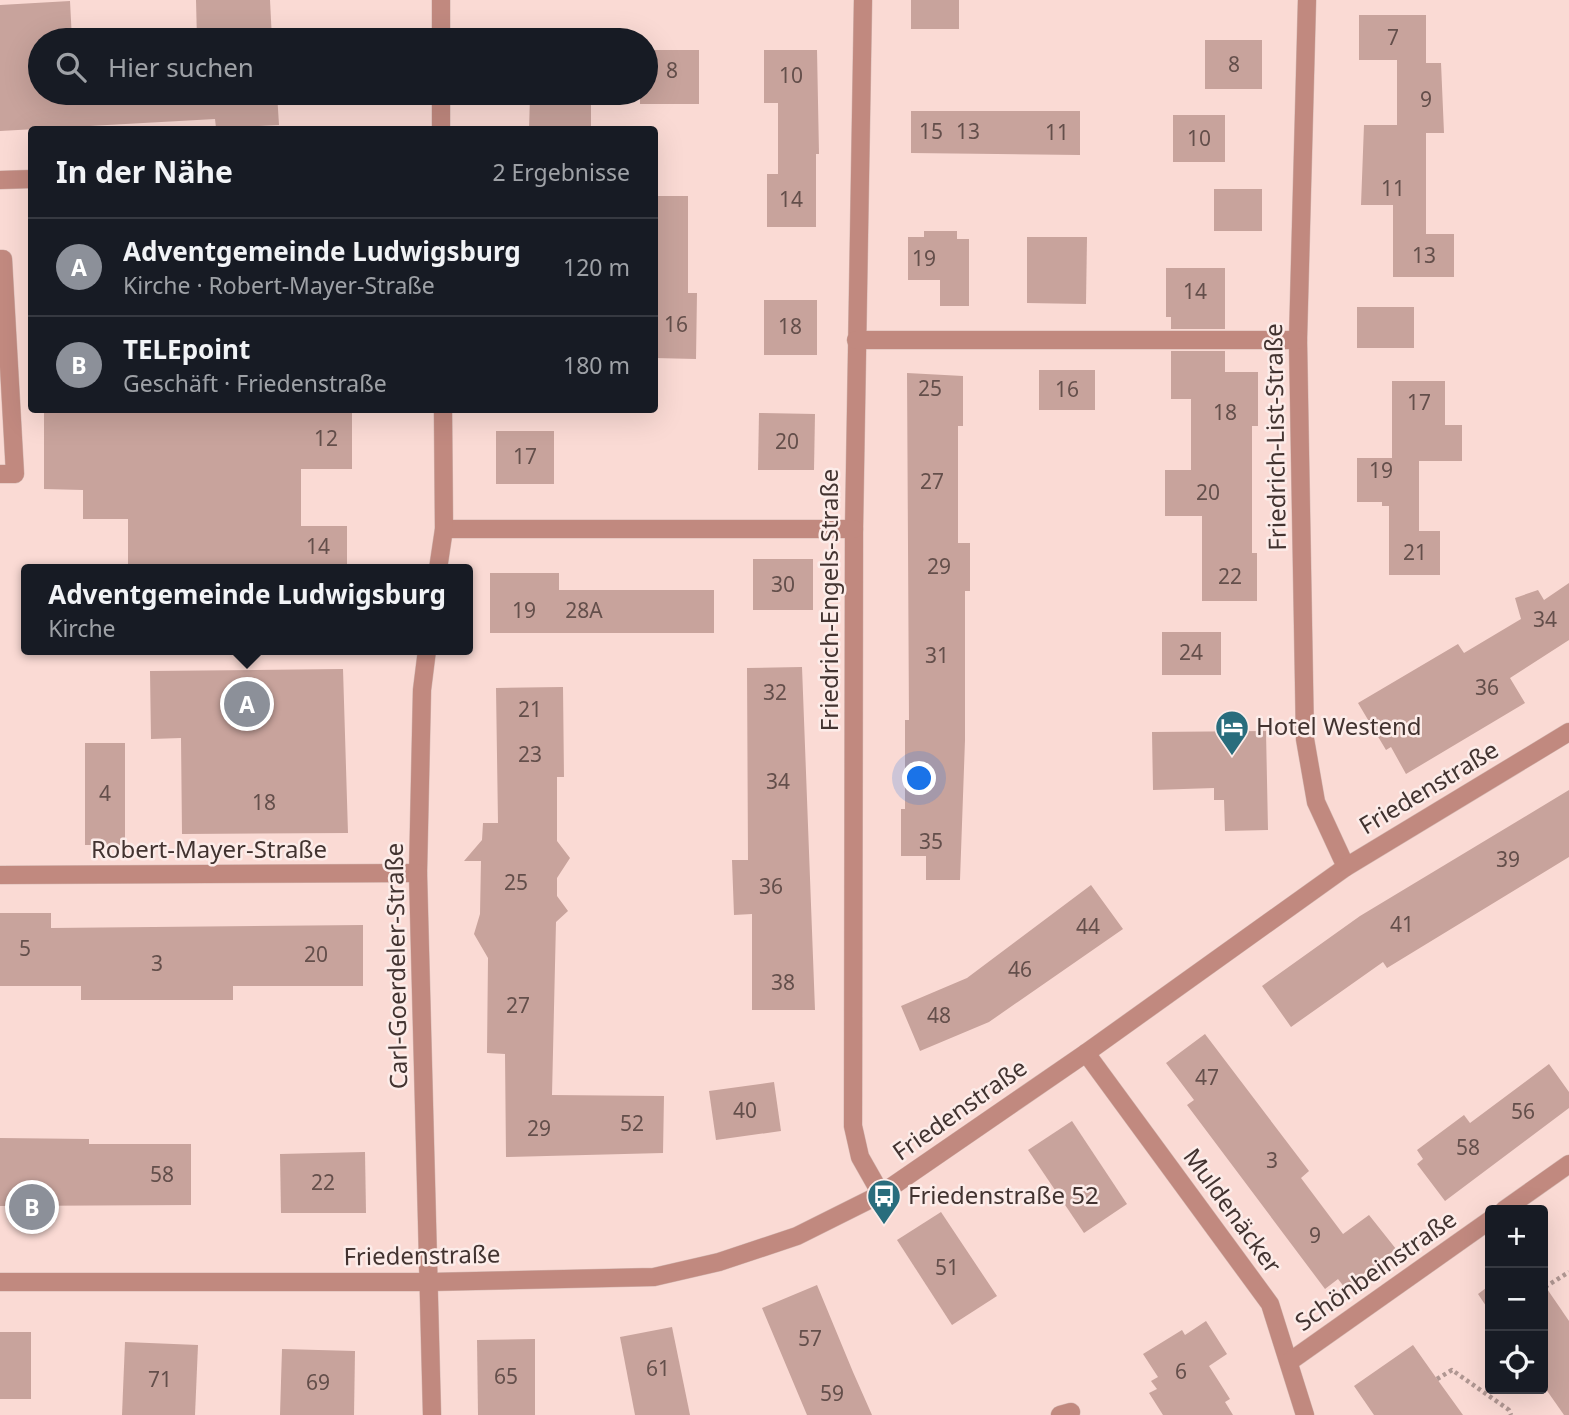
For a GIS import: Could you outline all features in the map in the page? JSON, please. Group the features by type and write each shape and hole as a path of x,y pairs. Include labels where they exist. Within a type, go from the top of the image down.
{"street":[{"path":"441,0 441,28"},
{"name":"Friedrich-Engels-Straße","path":"863,0 854,529 853,1126 860,1157 881,1194"},
{"name":"Friedrich-List-Straße","path":"1307,0 1298,340 1305,739 1316,802 1346,867"},
{"path":"441,105 441,126"},
{"path":"0,180 28,179"},
{"path":"0,259 4,259 15,474 0,474"},
{"path":"856,340 1298,340"},
{"path":"439,564 444,529 443,413"},
{"path":"444,529 854,529"},
{"name":"Carl-Goerdeler-Straße","path":"426,655 422,690 418,873 432,1415"},
{"name":"Friedenstraße","path":"0,1282 430,1282 654,1277 719,1262 797,1236 881,1194 1086,1053 1346,867 1569,732"},
{"name":"Robert-Mayer-Straße","path":"0,875 418,873"},
{"name":"Muldenäcker","path":"1086,1053 1270,1304 1305,1415"},
{"path":"1511,1205 1569,1164"},
{"name":"Schönbeinstraße","path":"1289,1362 1485,1224"}],"path":[{"path":"1548,1285 1569,1272"},
{"path":"1437,1379 1451,1370 1509,1410 1511,1415"}],"building":[{"path":"196,0 270,0 271,28 197,28"},
{"path":"911,0 959,0 959,29 911,29"},
{"path":"70,1 71,28 28,28 28,105 278,105 279,125 216,126 215,119 90,126 28,126 28,129 0,131 0,5"},
{"path":"1359,15 1426,15 1426,63 1441,63 1444,133 1426,133 1426,234 1454,234 1454,277 1393,277 1393,205 1361,205 1364,125 1397,125 1397,60 1359,60"},
{"path":"1205,40 1262,40 1262,89 1205,89"},
{"path":"658,50 699,50 699,104 658,104"},
{"path":"764,50 817,50 819,154 816,154 816,227 767,227 767,174 778,174 778,103 764,103"},
{"path":"530,105 591,105 591,126 529,126"},
{"path":"911,111 1080,111 1080,155 911,153"},
{"path":"1173,115 1225,115 1225,162 1173,162"},
{"path":"1214,189 1262,189 1262,231 1214,231"},
{"path":"658,196 688,196 688,293 697,293 696,359 658,358"},
{"path":"924,231 957,231 957,239 969,239 969,306 940,306 940,280 908,280 908,237 924,237"},
{"path":"1027,237 1087,237 1086,304 1027,303"},
{"path":"1166,268 1225,268 1225,329 1171,329 1171,317 1166,317"},
{"path":"764,300 817,300 817,355 764,355"},
{"path":"1357,307 1414,307 1414,348 1357,348"},
{"path":"1171,351 1225,351 1225,372 1258,372 1258,426 1252,426 1252,553 1257,553 1257,601 1202,601 1202,516 1165,516 1165,470 1191,470 1191,399 1171,399"},
{"path":"1039,370 1095,370 1095,410 1039,410"},
{"path":"907,373 963,376 963,426 958,426 958,543 970,543 970,591 965,591 965,740 960,880 926,880 926,856 901,856 901,809 905,809 905,720 909,720"},
{"path":"1392,381 1445,381 1445,425 1462,425 1462,461 1419,461 1419,531 1440,531 1440,575 1389,575 1389,506 1382,506 1382,502 1357,502 1357,458 1392,458"},
{"path":"44,413 352,413 352,469 301,469 301,526 347,526 347,564 128,564 128,519 83,519 83,490 44,489"},
{"path":"759,413 815,414 814,470 758,470"},
{"path":"496,431 554,431 554,484 496,484"},
{"path":"753,559 813,559 813,610 753,610"},
{"path":"490,573 559,573 559,590 714,590 714,633 490,633"},
{"path":"1569,583 1569,640 1510,678 1525,703 1406,774 1391,747 1386,750 1358,703 1458,644 1464,653 1521,619 1515,598 1538,590 1544,600"},
{"path":"1162,632 1221,632 1221,675 1162,675"},
{"path":"802,667 815,1010 752,1010 752,914 734,915 732,860 748,860 747,668"},
{"path":"343,669 348,833 182,834 181,738 151,739 150,671"},
{"path":"563,687 564,777 557,777 557,841 570,858 557,878 557,896 568,911 556,922 552,1095 664,1096 663,1153 506,1157 505,1054 487,1053 488,958 474,934 480,914 481,861 464,861 482,840 483,823 498,823 496,688"},
{"path":"1266,731 1268,830 1225,831 1224,800 1214,800 1214,788 1153,790 1152,732"},
{"path":"85,743 125,743 125,845 85,845"},
{"path":"1569,790 1569,857 1387,968 1383,962 1291,1027 1262,986 1360,916"},
{"path":"1091,885 1123,929 989,1022 920,1051 901,1006 967,978"},
{"path":"0,913 51,913 51,928 363,925 363,986 233,986 233,1000 81,1000 81,986 0,986"},
{"path":"1205,1034 1309,1171 1301,1178 1343,1234 1369,1215 1396,1249 1345,1288 1338,1279 1325,1289 1187,1105 1194,1100 1166,1063"},
{"path":"1549,1064 1569,1092 1569,1108 1445,1201 1417,1164 1423,1159 1417,1150 1464,1115 1470,1123"},
{"path":"774,1082 781,1131 716,1140 709,1091"},
{"path":"1072,1121 1127,1204 1084,1233 1028,1150"},
{"path":"0,1138 89,1139 89,1144 191,1144 191,1205 0,1206"},
{"path":"365,1152 366,1213 281,1213 280,1154"},
{"path":"941,1212 997,1296 952,1325 897,1240"},
{"path":"817,1285 872,1415 807,1415 762,1308"},
{"path":"1485,1289 1485,1304 1478,1294"},
{"path":"1548,1290 1569,1321 1569,1415 1564,1415 1548,1392"},
{"path":"1206,1321 1227,1354 1209,1366 1230,1399 1225,1402 1233,1415 1163,1415 1149,1393 1157,1389 1151,1381 1158,1377 1143,1354 1182,1330 1185,1335"},
{"path":"672,1327 690,1415 635,1415 620,1337"},
{"path":"0,1332 31,1332 31,1399 0,1399"},
{"path":"535,1339 535,1415 478,1415 477,1340"},
{"path":"125,1342 198,1345 195,1415 122,1415"},
{"path":"1413,1345 1463,1415 1374,1415 1354,1386"},
{"path":"282,1349 355,1351 354,1415 280,1415"}],"place":[{"name":"Adventgemeinde Ludwigsburg","path":"247,704"},
{"name":"Hotel Westend","path":"1232,757"},
{"name":"TELEpoint","path":"32,1207"},
{"name":"Friedenstraße 52","path":"884,1226"}]}
